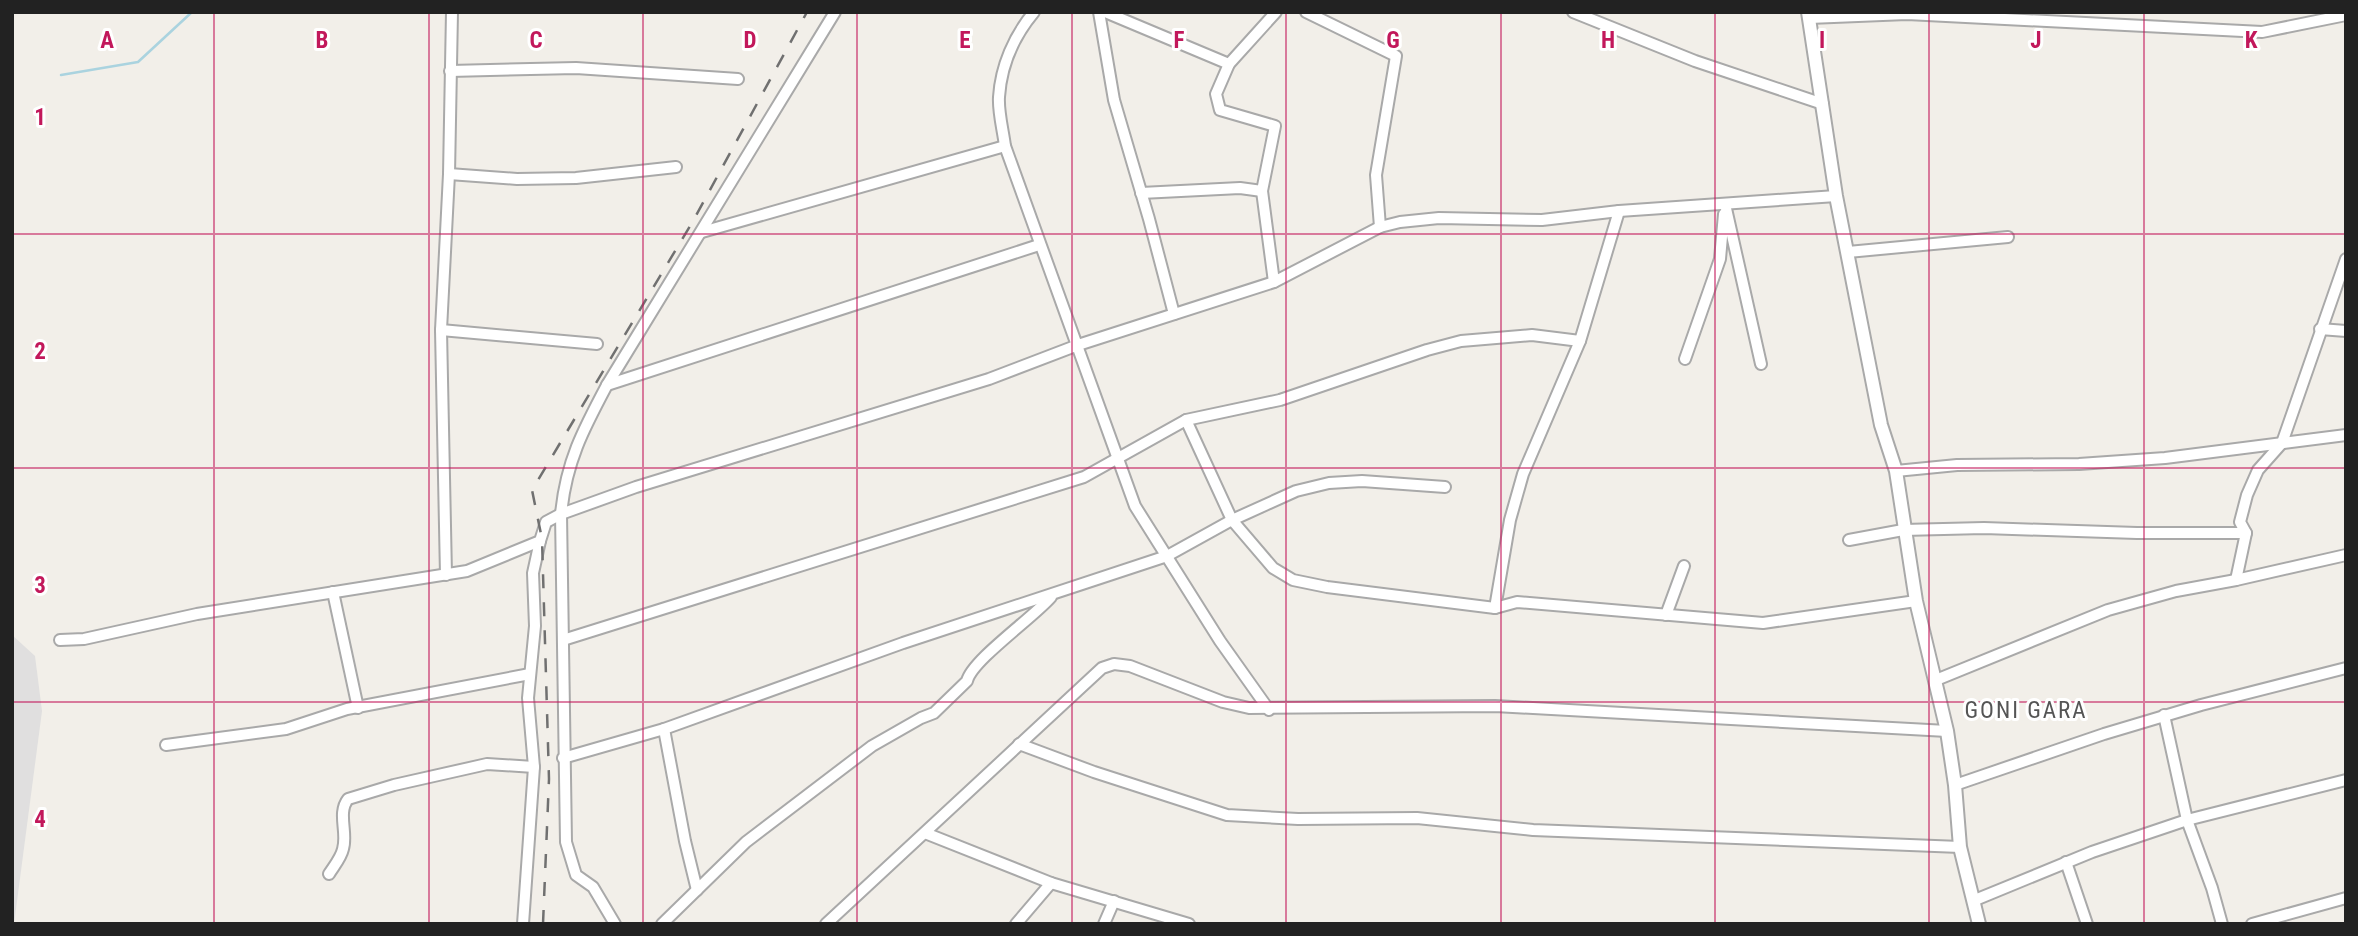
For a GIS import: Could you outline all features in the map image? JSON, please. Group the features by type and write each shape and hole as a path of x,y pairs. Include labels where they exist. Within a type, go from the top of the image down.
{"street":[{"path":"446,575 441,330 449,174 452,12"},
{"path":"615,924 593,887 576,875 568,856 566,842 561,514 564,484 579,438 607,385 835,12"},
{"path":"1034,12 1018,31 1005,65 999,98 1005,146 1135,506 1220,641 1269,710"},
{"path":"1099,12 1114,100 1174,314"},
{"path":"1105,12 1229,64"},
{"path":"1274,282 1262,191 1275,126 1220,110 1216,94 1229,64 1276,12"},
{"path":"1306,12 1396,56 1376,175 1380,227"},
{"path":"1573,12 1695,61 1823,104"},
{"path":"1979,924 1960,847 1947,731 1916,601 1896,471 1881,425 1836,196 1808,15 1907,14 2262,32 2346,15"},
{"path":"450,71 576,68 738,79"},
{"path":"702,232 1005,146"},
{"path":"449,174 517,179 576,178 676,167"},
{"path":"1141,193 1240,188 1262,191"},
{"path":"523,924 534,767 528,698 535,626 533,573 546,522 636,487 989,379 1078,345 1274,282 1380,227 1399,222 1439,219 1542,220 1619,211 1836,196"},
{"path":"1685,359 1720,258 1725,204"},
{"path":"1725,204 1761,364"},
{"path":"1495,607 1510,520 1523,474 1580,341 1619,211"},
{"path":"1848,252 2008,237"},
{"path":"607,385 1039,245"},
{"path":"2236,580 2246,533 2240,522 2247,495 2258,470 2282,443 2346,259"},
{"path":"2320,329 2346,331"},
{"path":"441,330 597,344"},
{"path":"563,640 1084,477 1186,420 1280,400 1461,341 1532,335 1580,341"},
{"path":"1186,420 1232,520 1273,568 1293,580 1327,587 1495,607 1517,602 1763,623 1916,601"},
{"path":"1896,471 2165,458 2346,435"},
{"path":"563,758 664,729 903,643 1167,556 1232,520 1296,491 1329,483 1362,481 1444,487"},
{"path":"1849,540 1903,530 1984,528 2246,533"},
{"path":"60,640 84,639 197,614 446,575 489,563 540,541"},
{"path":"1936,680 2108,610 2176,591 2346,555"},
{"path":"1667,615 1684,566"},
{"path":"333,592 358,708"},
{"path":"662,924 746,842 872,746 934,713 967,681 968,674 1038,612 1053,594"},
{"path":"826,924 1102,668 1114,664 1130,666 1223,702 1269,710 1495,706 1947,731"},
{"path":"1955,785 2164,716 2346,668"},
{"path":"166,745 286,729 347,709 530,674"},
{"path":"2164,716 2187,820 2222,924"},
{"path":"664,729 697,890"},
{"path":"1019,744 1094,772 1227,815 1417,818 1533,830 1960,847"},
{"path":"329,874 344,846 342,812 348,799 394,785 487,764 534,767"},
{"path":"1975,900 2066,862 2187,820 2346,780"},
{"path":"925,833 1051,883 1189,924"},
{"path":"2066,862 2087,924"},
{"path":"1016,924 1051,883"},
{"path":"2252,924 2346,898"},
{"path":"1104,924 1114,901"}],"shaded area":[{"path":"12,635 35,656 42,711 14,924 12,924"}],"waterway":[{"path":"61,75 138,62 192,12"}],"railway":[{"path":"543,924 549,779 542,539 532,490 693,221 807,12"}],"district":[{"name":"GONI GARA","path":"2026,710"}]}
